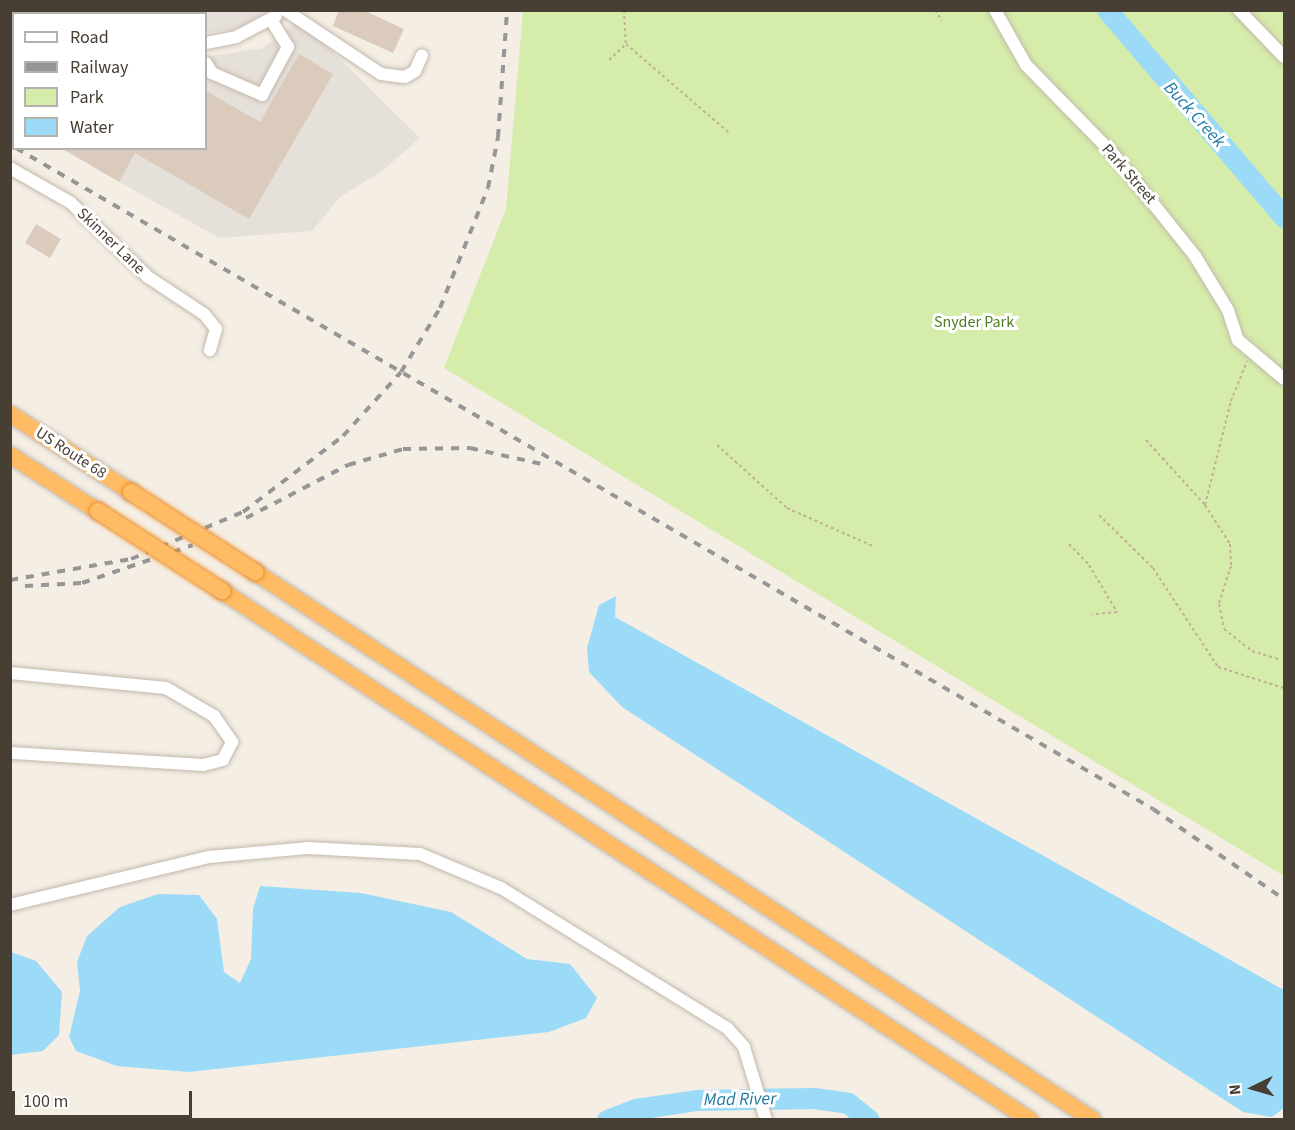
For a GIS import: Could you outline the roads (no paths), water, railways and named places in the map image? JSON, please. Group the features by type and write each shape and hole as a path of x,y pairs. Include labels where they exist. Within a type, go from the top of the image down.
{"highway":[{"name":"US Route 68","path":"10,414 1058,1097"},
{"name":"US Route 68","path":"10,455 1030,1119"},
{"path":"1058,1097 1093,1119"},
{"path":"1058,1097 1101,1119"}],"street":[{"path":"123,10 130,12"},
{"path":"207,42 236,37 271,20 284,10 381,74 405,76 415,70 422,55"},
{"name":"Park Street","path":"995,10 1026,65 1115,156 1195,256 1248,354 1284,379"},
{"path":"1239,10 1284,57"},
{"path":"207,65 212,73 262,95 288,47 271,20"},
{"name":"Skinner Lane","path":"10,168 71,203 148,277 204,314 216,328 210,350"},
{"path":"10,673 165,688 214,716 232,742 223,760 203,765 10,753"},
{"path":"10,905 209,857 307,848 420,854 501,888 728,1029 744,1047 766,1119"}],"water":[{"path":"616,596 615,617 1284,990 1284,1108 1272,1117 1243,1112 622,707 589,672 587,648 599,605"},
{"path":"260,886 361,893 451,912 527,959 570,964 597,998 586,1018 549,1032 189,1072 117,1066 76,1051 69,1037 80,991 77,962 87,936 120,907 158,894 199,895 217,919 224,972 240,983 251,959 253,909"},
{"path":"11,952 36,961 62,992 59,1035 43,1051 11,1055"}],"waterway":[{"name":"Buck Creek","path":"1107,10 1284,217"},
{"name":"Mad River","path":"607,1120 636,1109 697,1100 814,1098 848,1103 869,1120"}],"railway":[{"path":"10,580 131,559 243,512 343,436 401,372 440,308 488,188 498,137 507,10"},
{"path":"19,150 1153,809 1284,899"},
{"path":"246,518 348,465 403,449 470,448 546,465"},
{"path":"25,586 82,583 193,545"}],"park label":[{"name":"Snyder Park","path":"974,322"}]}
